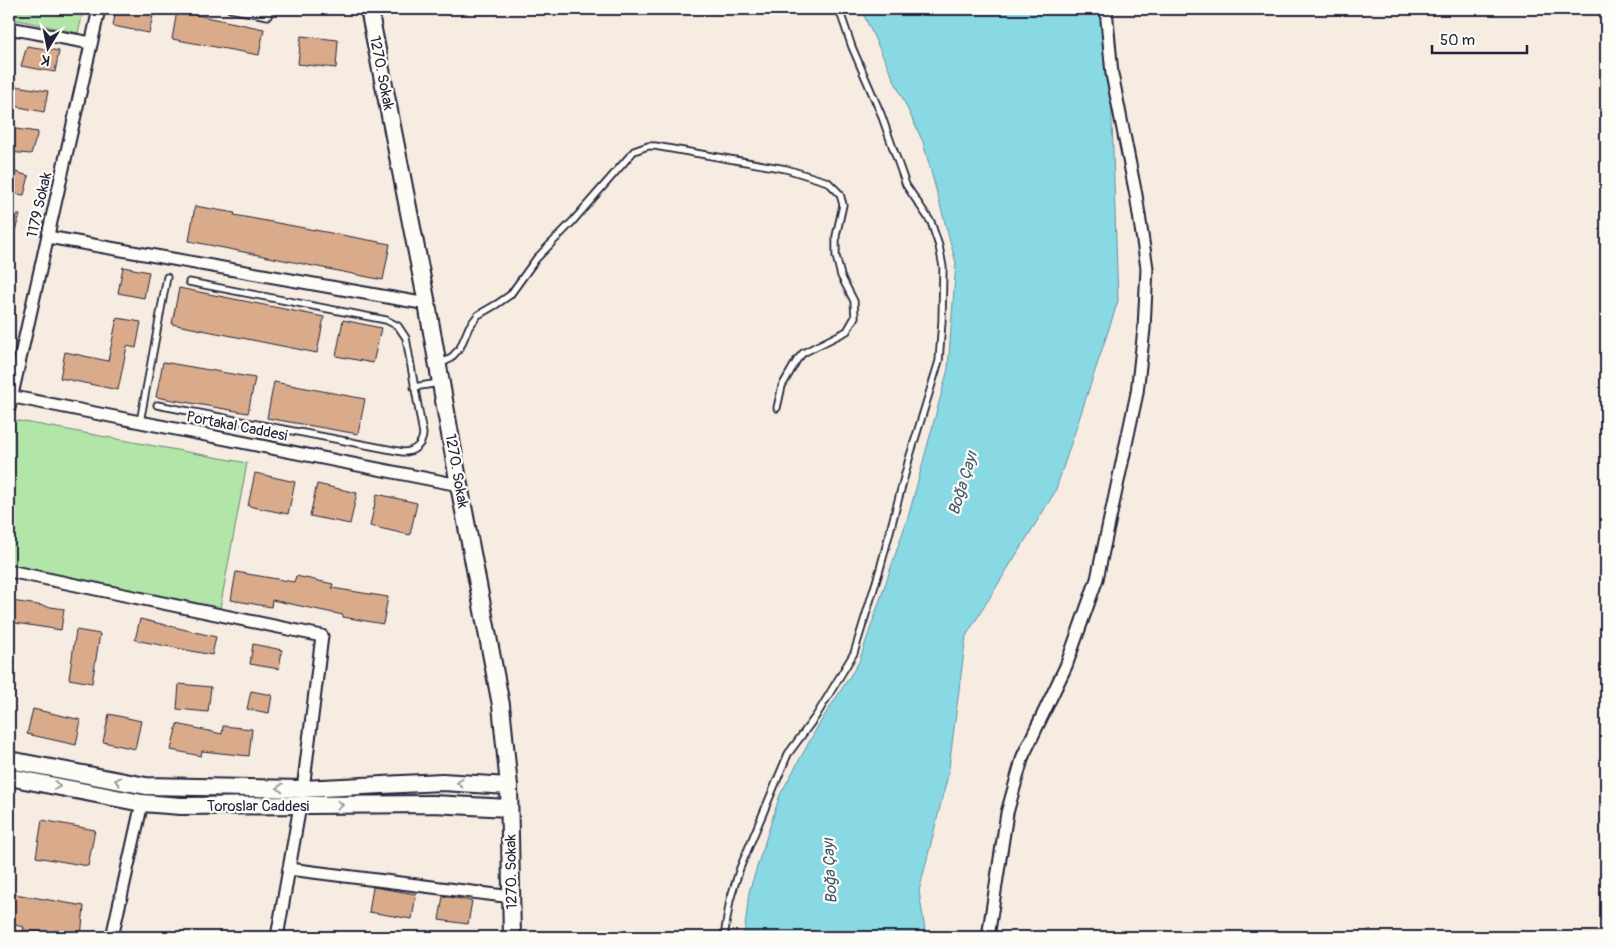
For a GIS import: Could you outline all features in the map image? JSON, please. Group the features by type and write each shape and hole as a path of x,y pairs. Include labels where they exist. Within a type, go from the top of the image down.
{"street":[{"name":"1179 Sokak","path":"9,408 10,396 99,9"},
{"name":"1270. Sokak","path":"369,9 427,304 501,705 509,786 512,937"},
{"path":"988,937 1007,813 1024,756 1066,666 1097,579 1137,394 1144,329 1147,268 1136,195 1112,74 1106,9"},
{"path":"9,28 91,43"},
{"path":"48,237 427,304"},
{"name":"Portakal Caddesi","path":"10,396 459,485"},
{"path":"9,571 322,636 303,789"},
{"name":"Toroslar Caddesi","path":"9,760 146,786 303,789 442,782 509,786"},
{"name":"Toroslar Caddesi","path":"9,777 142,803 181,806 433,804 509,808"},
{"path":"112,937 146,786"},
{"path":"277,937 300,806"},
{"path":"289,868 512,897"}],"lane":[{"path":"230,9 268,16 270,9"},
{"path":"724,937 730,900 740,868 788,754 816,716 854,654 880,569 909,458 939,361 942,321 942,276 939,246 930,222 906,184 881,114 852,46 839,9"},
{"path":"438,365 455,355 464,341 473,320 484,310 498,304 510,295 536,259 572,222 634,151 654,146 786,170 823,179 833,185 840,194 843,205 836,236 836,256 841,276 854,301 855,317 847,331 803,353 782,386 777,408"},
{"path":"140,422 167,277"},
{"path":"157,405 408,452 418,447 422,439 423,434 406,338 403,331 392,322 189,282"},
{"path":"414,387 441,382"}],"green space":[{"path":"9,9 84,9 78,33 9,18"},
{"path":"14,420 247,463 220,608 9,564 9,443"}],"water":[{"name":"Boğa Çayı","path":"861,9 1100,9 1111,91 1118,301 1055,492 966,636 948,775 919,891 926,937 744,937 749,892 780,795 818,726 859,662 909,514 948,369 956,263 923,142"}],"building":[{"path":"116,9 154,11 149,33 113,26"},
{"path":"177,11 264,29 259,55 172,39"},
{"path":"301,36 338,40 336,68 298,64"},
{"path":"27,46 59,51 55,72 21,66"},
{"path":"9,85 48,91 44,112 9,105"},
{"path":"9,128 38,132 31,154 9,152"},
{"path":"9,170 29,176 24,195 9,193"},
{"path":"195,206 390,244 383,280 189,241"},
{"path":"9,213 20,215 11,243 9,243"},
{"path":"123,267 149,272 144,298 118,293"},
{"path":"179,288 324,317 317,353 172,324"},
{"path":"117,318 141,322 136,348 127,346 118,390 60,378 65,352 108,361"},
{"path":"343,320 381,328 373,363 336,356"},
{"path":"163,362 255,378 248,413 156,397"},
{"path":"274,382 365,399 358,434 267,418"},
{"path":"255,473 295,482 288,514 248,506"},
{"path":"317,484 357,493 350,524 310,516"},
{"path":"377,494 417,503 410,535 370,526"},
{"path":"236,572 294,582 296,576 333,584 332,588 388,597 383,624 343,617 343,615 272,600 271,607 231,600"},
{"path":"12,601 64,609 61,630 9,622"},
{"path":"140,619 216,637 212,655 135,640"},
{"path":"76,630 100,634 92,683 69,679"},
{"path":"253,644 282,650 279,669 250,664"},
{"path":"179,684 211,687 208,712 177,709"},
{"path":"251,691 272,695 269,713 247,709"},
{"path":"33,709 81,720 76,745 27,734"},
{"path":"109,714 141,721 135,749 103,742"},
{"path":"177,724 222,734 223,726 252,729 249,756 202,751 201,756 171,750"},
{"path":"42,820 95,830 88,866 36,857"},
{"path":"373,887 416,894 412,919 369,912"},
{"path":"9,893 84,906 81,937 23,930 24,927 9,924"},
{"path":"443,896 472,901 468,924 439,920"}]}
